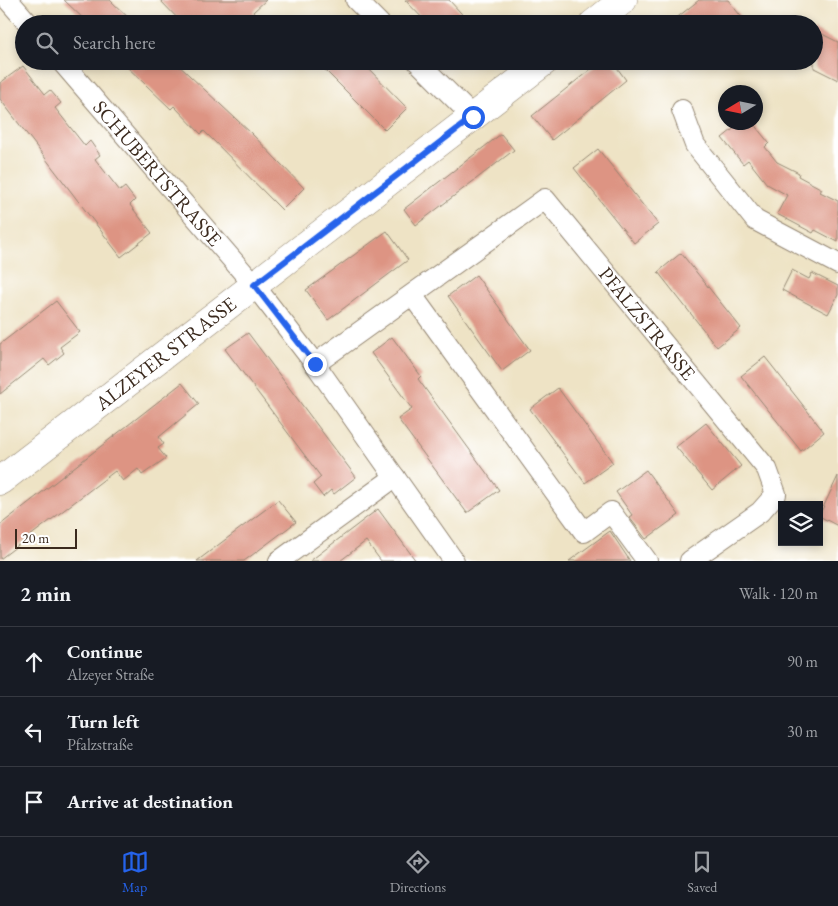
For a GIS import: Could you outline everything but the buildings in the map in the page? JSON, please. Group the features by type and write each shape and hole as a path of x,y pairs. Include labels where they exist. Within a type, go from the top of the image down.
{"main road":[{"path":"604,15 623,0"},
{"name":"ALZEYER STRASSE","path":"0,481 533,70"}],"street":[{"path":"8,0 21,15"},
{"path":"356,0 371,15"},
{"name":"SCHUBERTSTRASSE","path":"69,70 254,285"},
{"path":"426,70 473,117"},
{"path":"682,110 695,145 755,220 838,264"},
{"name":"PFALZSTRASSE","path":"315,364 545,199 767,468 776,494 760,512 690,561"},
{"path":"254,285 315,364 454,561"},
{"path":"412,294 584,532 611,512 647,561"},
{"path":"279,561 395,477"}],"route":[{"path":"315,364 254,285 473,117"}]}
